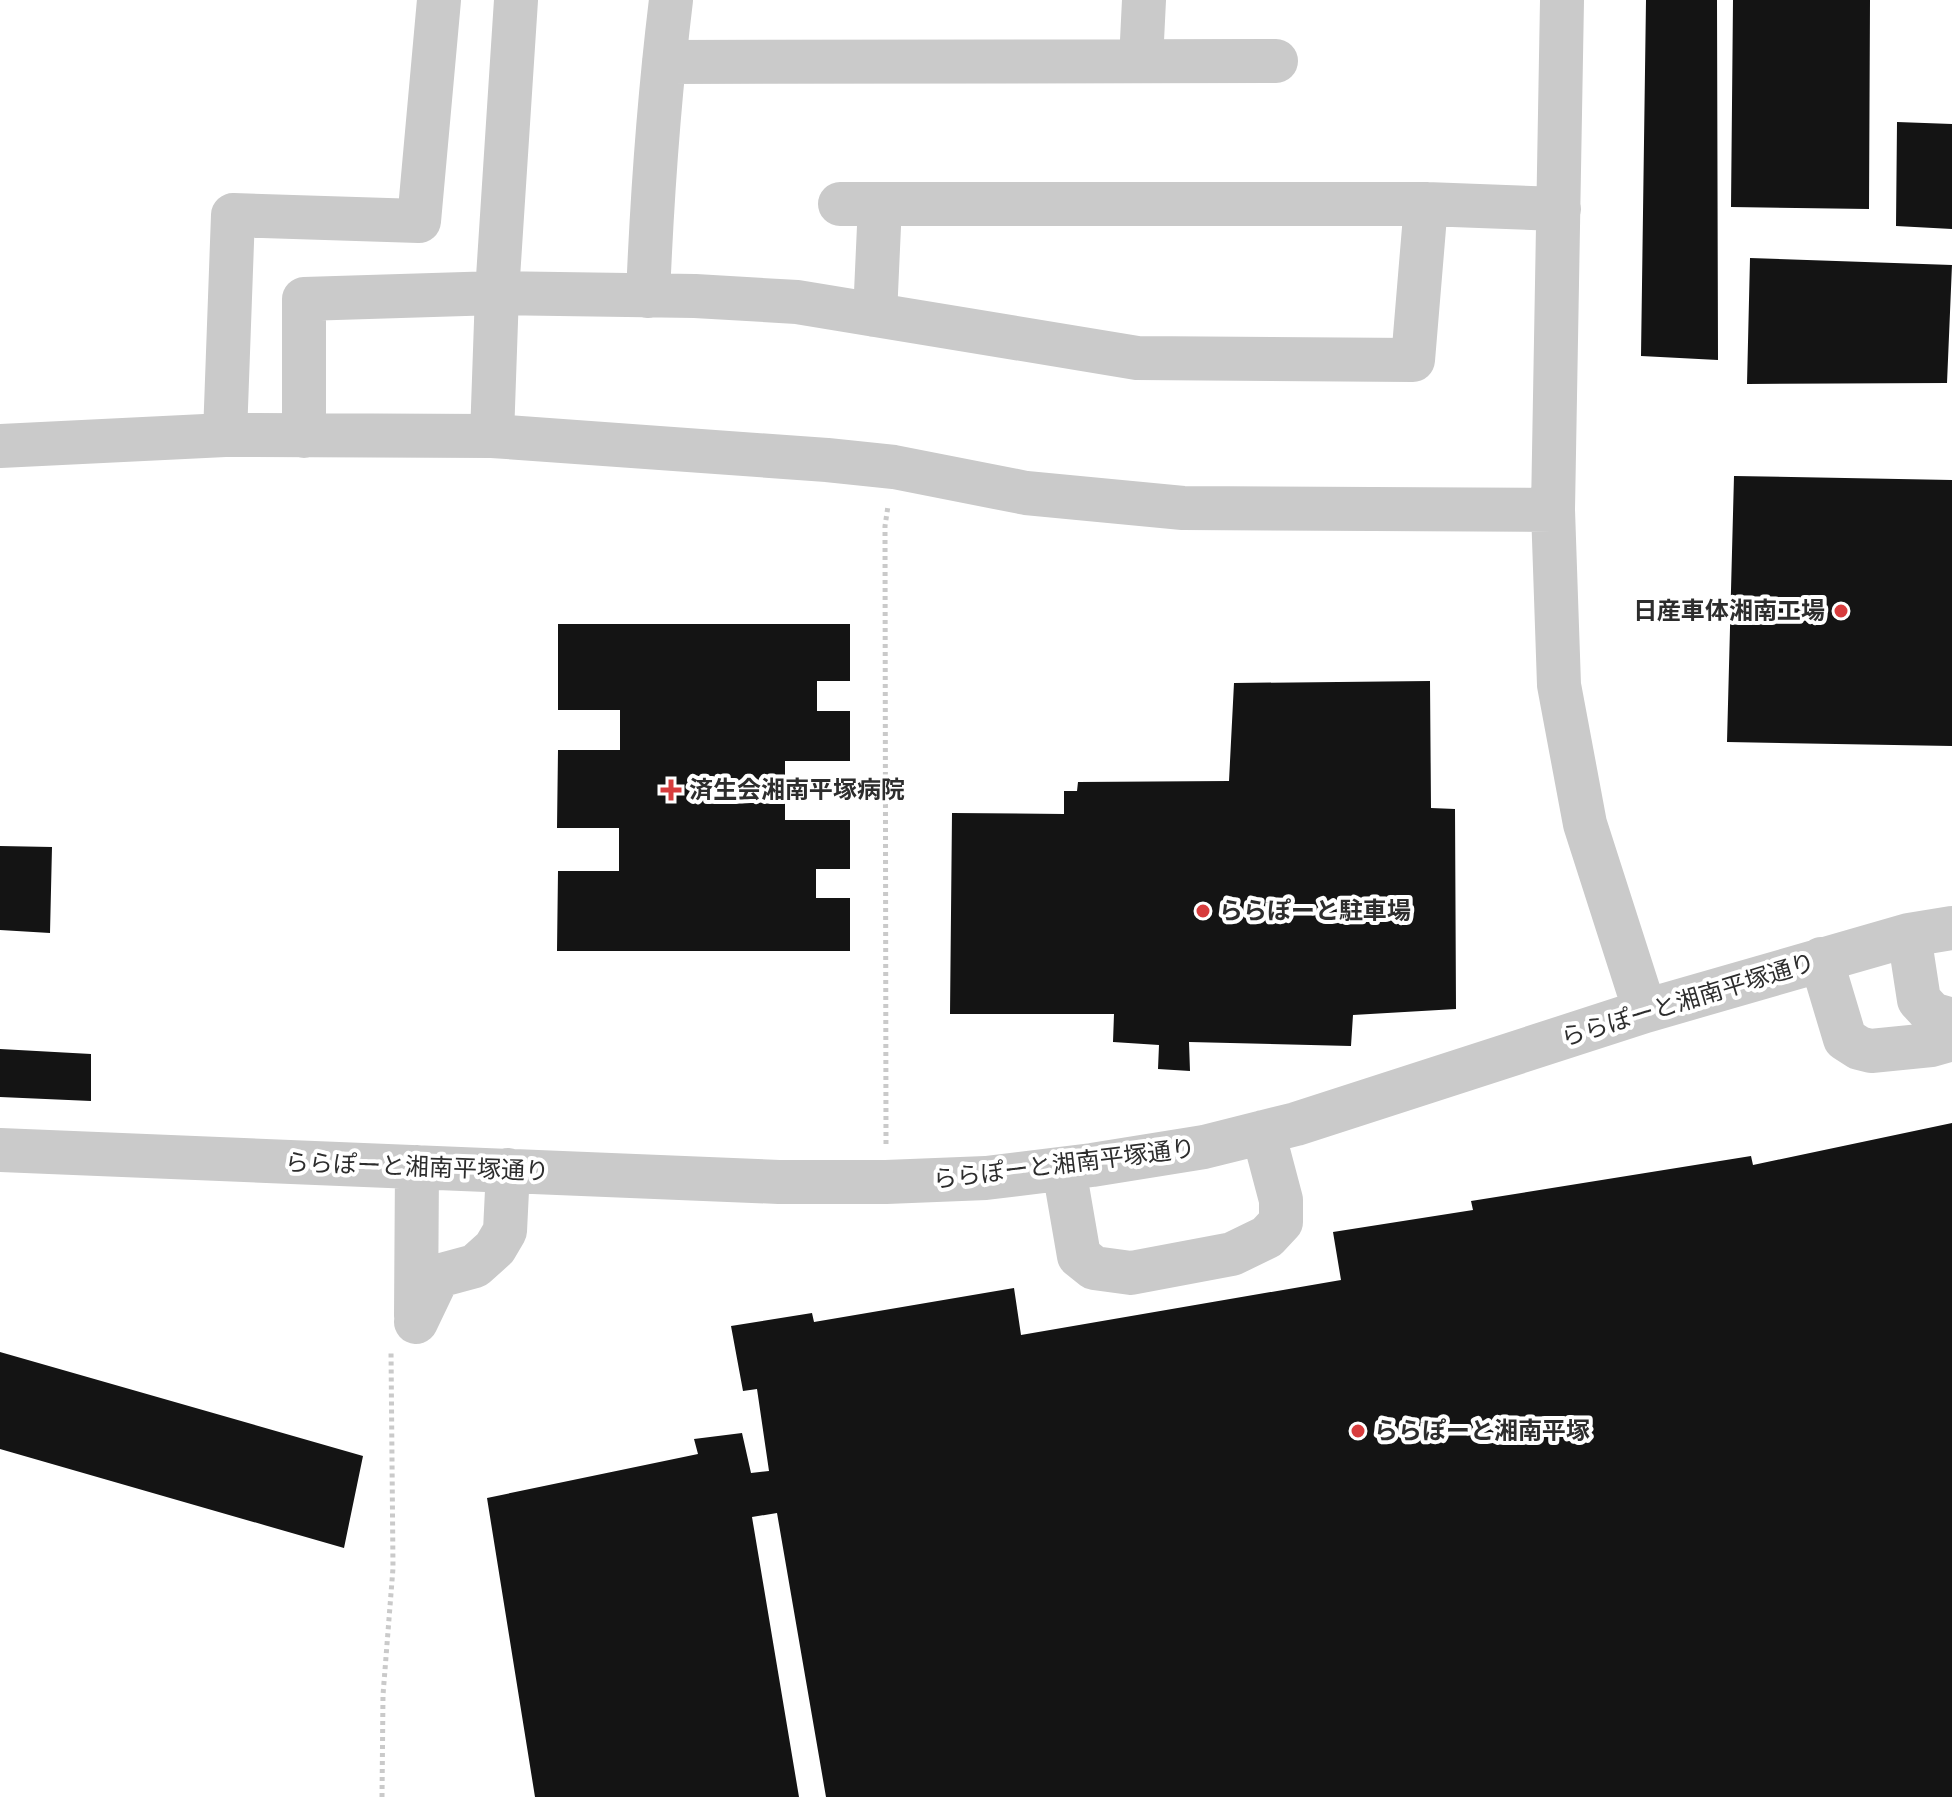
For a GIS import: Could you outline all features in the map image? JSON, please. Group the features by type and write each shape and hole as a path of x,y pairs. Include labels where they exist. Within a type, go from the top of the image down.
{"street":[{"path":"225,435 233,215 419,221 439,0"},
{"path":"492,436 497,293 516,0"},
{"path":"648,296 653,192 671,0"},
{"path":"1141,61 1144,0"},
{"path":"1562,0 1553,510 1559,685 1585,824 1645,1011"},
{"path":"664,62 1276,61"},
{"path":"875,315 860,204 1426,204 1559,209"},
{"path":"304,436 304,299 497,293 695,296 797,302 1137,358 1413,360 1426,204"},
{"path":"0,446 225,435 492,436 827,460 894,467 1026,493 1183,508 1553,510"},
{"name":"ららぽーと湘南平塚通り","path":"0,1150 779,1182 986,1178 1204,1147 1296,1124 1645,1011 1909,935 1952,928"},
{"path":"1909,935 1919,1000 1932,1014 1952,1020"},
{"path":"1821,959 1845,1039 1859,1048 1871,1051 1931,1045 1952,1039"},
{"path":"1064,1169 1079,1256 1094,1268 1131,1273 1232,1254 1267,1237 1281,1222 1281,1200 1263,1132"},
{"path":"417,1167 416,1322 438,1276 475,1266 495,1248 505,1231 508,1170"}],"path":[{"path":"886,1153 885,526 894,467"},
{"path":"382,1797 383,1695 393,1568 391,1336"}],"building":[{"path":"1646,0 1717,0 1718,360 1641,356"},
{"path":"1733,0 1870,0 1869,209 1731,207"},
{"path":"1897,122 1952,124 1952,229 1896,226"},
{"path":"1750,258 1952,265 1947,383 1747,384"},
{"name":"日産車体湘南工場","path":"1734,476 1952,480 1952,746 1727,742"},
{"name":"済生会湘南平塚病院","path":"558,624 850,624 850,681 817,681 817,711 850,711 850,761 785,761 785,820 850,820 850,869 816,869 816,898 850,898 850,951 557,951 558,871 619,871 619,828 557,828 558,750 620,750 620,710 558,710"},
{"name":"ららぽーと駐車場","path":"1430,681 1431,808 1455,809 1456,1009 1353,1015 1351,1046 1189,1042 1190,1071 1158,1069 1159,1045 1113,1042 1114,1014 950,1014 952,813 1064,814 1064,791 1077,791 1078,782 1229,781 1234,683"},
{"path":"0,846 52,847 50,933 0,930"},
{"path":"0,1049 91,1054 91,1101 0,1097"},
{"name":"ららぽーと湘南平塚","path":"1952,1123 1952,1797 826,1797 777,1513 752,1517 799,1797 535,1797 487,1498 698,1454 694,1439 742,1433 751,1473 769,1471 757,1389 743,1391 731,1326 812,1313 814,1322 1014,1288 1021,1335 1341,1280 1333,1232 1473,1210 1471,1201 1751,1156 1753,1165"},
{"path":"0,1352 363,1456 344,1548 0,1449"}],"place":[{"name":"日産車体湘南工場","path":"1841,611"},
{"name":"済生会湘南平塚病院","path":"671,790"},
{"name":"ららぽーと駐車場","path":"1203,911"},
{"name":"ららぽーと湘南平塚","path":"1358,1431"}]}
